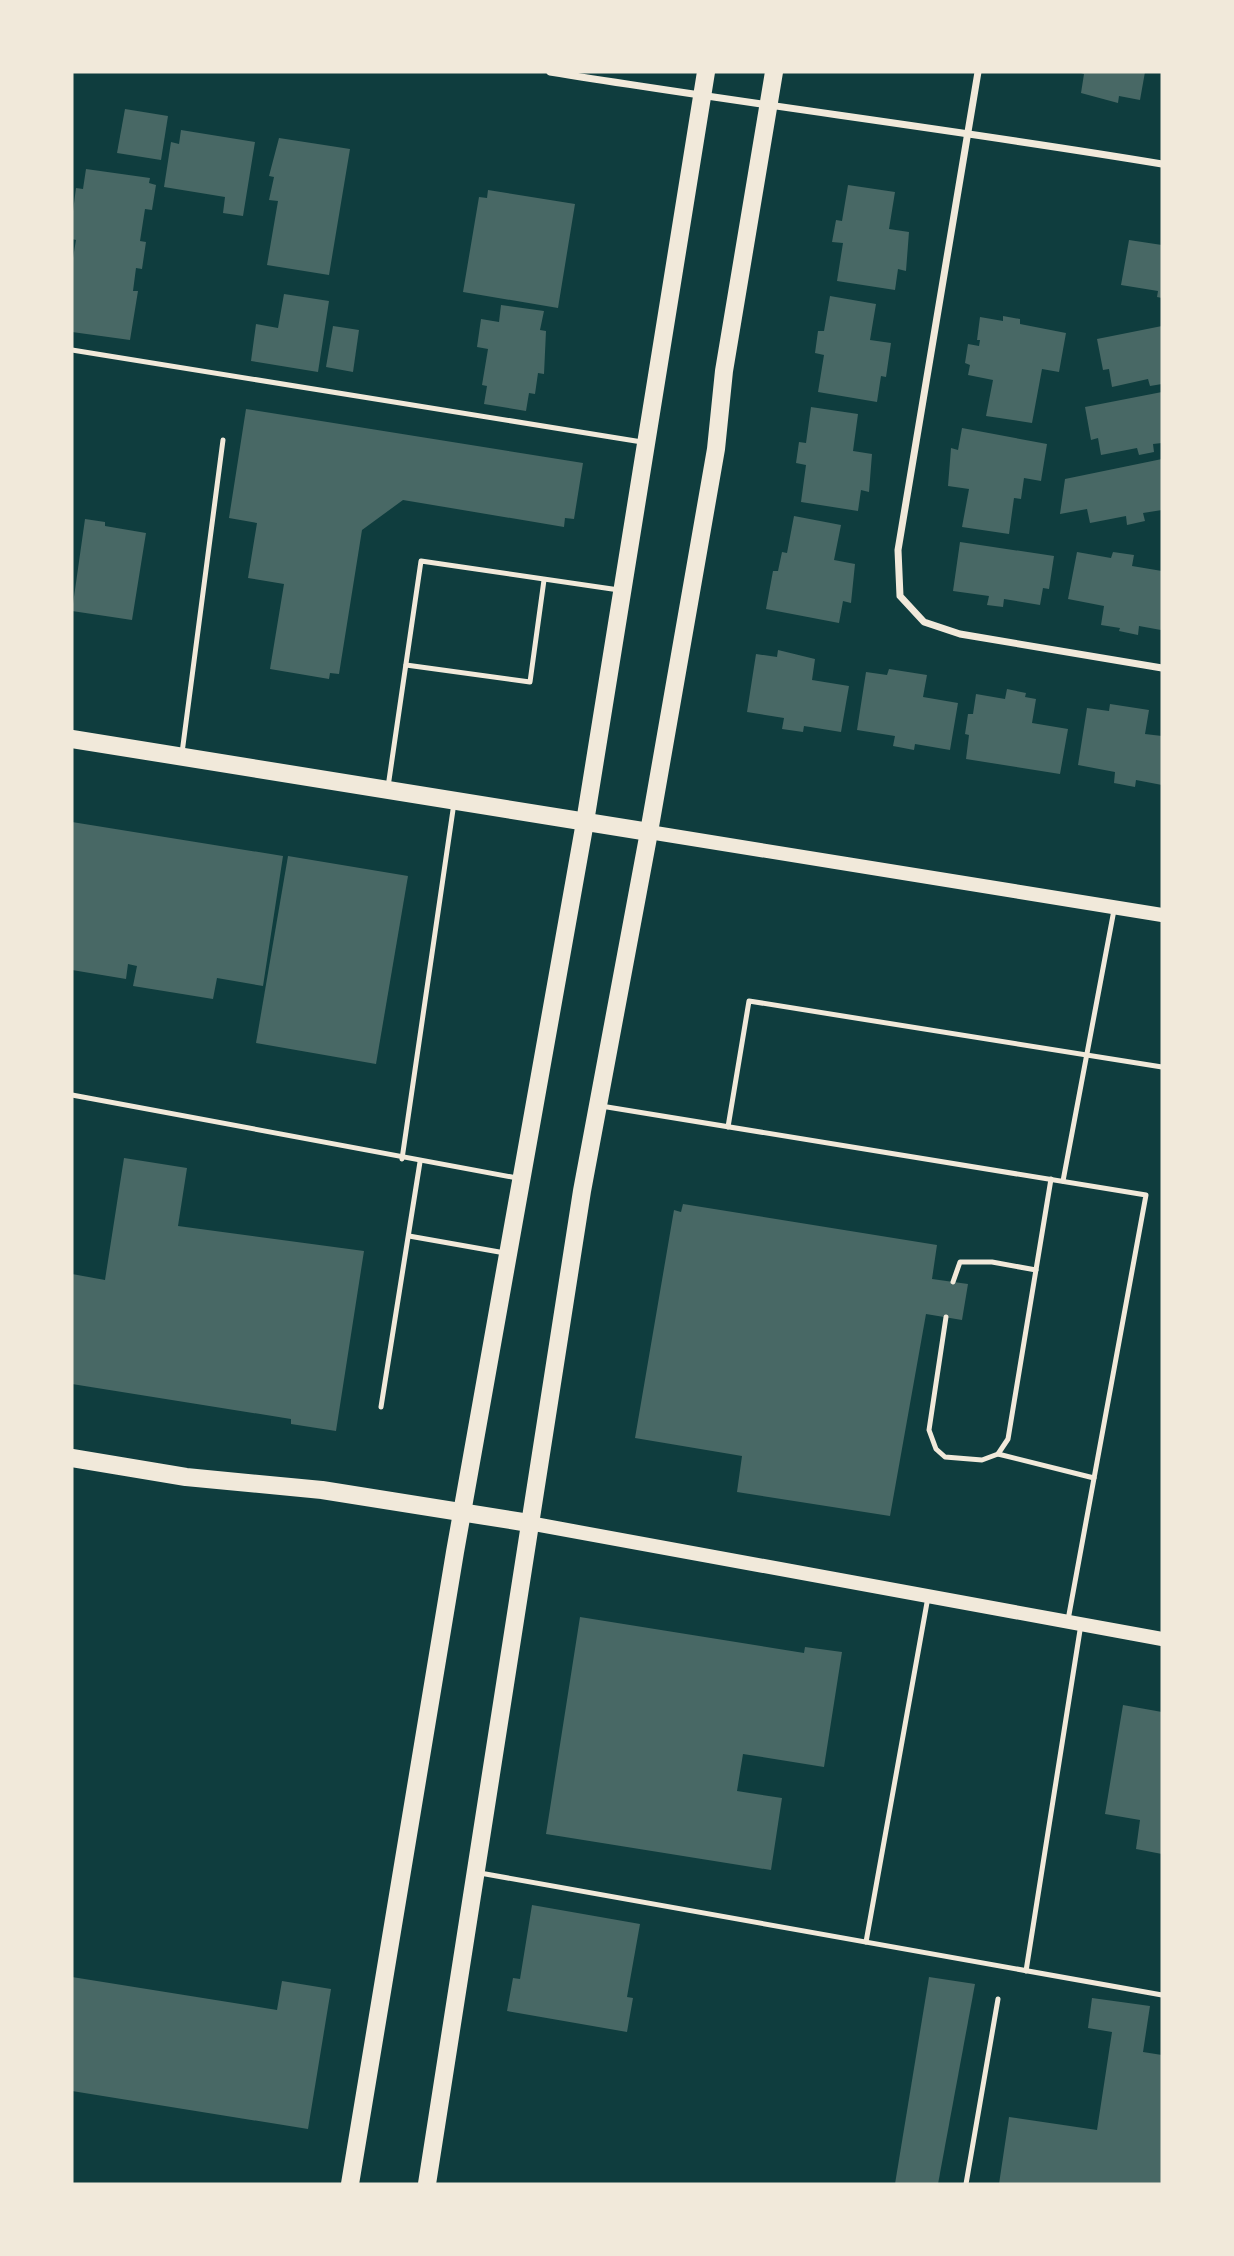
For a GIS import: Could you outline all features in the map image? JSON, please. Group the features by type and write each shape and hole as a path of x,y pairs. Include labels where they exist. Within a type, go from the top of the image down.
{"main road":[{"path":"350,2184 462,1513 585,822 706,72"},
{"path":"427,2184 478,1873 529,1523 598,1105 716,449 724,371 774,72"},
{"path":"72,739 1162,915"},
{"path":"72,1458 186,1477 322,1490 529,1523 1162,1639"}],"street":[{"path":"550,72 768,107 969,131 1162,164"},
{"path":"978,72 898,550 900,596 924,622 960,634 1162,668"}],"lane":[{"path":"72,350 645,443"},
{"path":"182,756 223,440"},
{"path":"388,788 421,561 622,590"},
{"path":"406,664 530,682 544,580"},
{"path":"402,1159 454,800"},
{"path":"1063,1181 1115,907"},
{"path":"728,1127 748,1001 1162,1067"},
{"path":"72,1095 520,1179"},
{"path":"598,1105 1146,1195 1094,1478 1026,1971"},
{"path":"381,1407 420,1162"},
{"path":"998,1454 1008,1439 1051,1179"},
{"path":"409,1236 508,1254"},
{"path":"953,1282 960,1262 992,1262 1036,1270"},
{"path":"946,1317 929,1430 936,1449 945,1457 982,1460 998,1454 1094,1478"},
{"path":"866,1942 928,1597"},
{"path":"478,1873 1162,1995"},
{"path":"967,2184 998,1999"}],"building":[{"path":"1078,72 1145,72 1140,100 1119,96 1118,103 1081,93 1084,74"},
{"path":"125,109 168,116 161,160 117,153"},
{"path":"181,130 255,142 243,216 223,213 225,197 164,187 171,142 179,144"},
{"path":"279,138 350,149 329,275 267,265 278,201 269,200 274,177 269,176"},
{"path":"86,169 150,178 149,183 156,185 152,210 145,209 140,241 146,242 142,269 136,268 133,291 138,291 130,340 72,332 72,264 76,240 72,239 72,219 76,188 83,189"},
{"path":"848,185 895,192 889,229 909,232 906,271 898,269 895,290 837,281 843,243 832,242 836,220 842,221"},
{"path":"488,190 575,204 558,308 463,292 479,197 487,198"},
{"path":"1129,240 1162,245 1162,298 1157,297 1158,291 1121,285"},
{"path":"284,294 329,301 318,372 251,361 256,324 278,328"},
{"path":"830,296 876,304 870,340 891,343 886,377 881,376 877,402 818,392 824,355 815,353 818,331 824,331"},
{"path":"501,305 544,311 540,330 546,331 544,374 538,373 535,394 529,393 526,411 484,404 487,386 482,385 488,349 477,347 481,319 499,322"},
{"path":"1003,316 1020,319 1020,324 1066,333 1059,372 1042,369 1032,423 986,416 993,380 968,375 970,365 965,363 968,344 979,346 980,340 977,340 980,317 1003,321"},
{"path":"333,326 359,330 353,372 326,367"},
{"path":"1162,326 1162,384 1150,386 1148,379 1112,387 1109,369 1103,370 1097,339"},
{"path":"1162,392 1162,443 1153,444 1154,452 1139,455 1137,448 1101,455 1098,438 1091,440 1085,407"},
{"path":"811,407 858,414 853,451 872,454 869,492 861,490 858,511 801,502 806,465 796,463 799,442 806,443"},
{"path":"246,409 583,463 574,519 565,518 564,527 403,500 362,530 339,674 330,673 329,679 270,669 284,584 248,578 257,523 229,518"},
{"path":"962,428 1047,444 1041,481 1024,478 1021,499 1014,498 1009,534 962,527 969,489 948,486 951,448 958,450"},
{"path":"1162,459 1162,510 1143,513 1145,521 1127,525 1126,516 1090,523 1087,509 1060,514 1065,479"},
{"path":"794,516 841,525 834,560 855,564 851,603 843,601 839,623 766,609 773,571 778,571 782,552 787,553"},
{"path":"85,519 105,522 105,526 146,533 132,620 72,611"},
{"path":"960,542 1054,556 1049,589 1043,588 1040,605 1004,599 1003,607 987,605 989,596 953,591"},
{"path":"1077,552 1111,558 1113,552 1134,555 1132,566 1162,571 1161,630 1139,626 1138,635 1101,625 1104,606 1068,599"},
{"path":"778,650 815,659 812,680 849,686 841,732 804,726 803,732 782,729 784,718 747,712 756,654 777,657"},
{"path":"889,669 927,675 923,697 958,703 950,750 915,744 914,750 893,746 895,736 857,730 866,672 887,675"},
{"path":"1007,689 1026,693 1025,697 1036,699 1032,723 1068,729 1060,774 966,759 969,735 965,734 968,714 973,714 976,694 1005,699"},
{"path":"1110,704 1149,710 1145,734 1162,736 1162,785 1136,780 1135,787 1114,783 1115,772 1078,765 1087,708 1109,711"},
{"path":"72,822 283,856 263,986 217,978 213,999 133,986 137,966 128,964 126,979 72,970"},
{"path":"288,856 408,876 376,1064 256,1043"},
{"path":"124,1158 187,1168 178,1226 364,1251 336,1431 291,1424 291,1419 72,1384 72,1274 105,1280"},
{"path":"683,1204 937,1245 932,1279 968,1284 962,1320 926,1314 890,1516 737,1492 742,1456 635,1438 674,1210 681,1212"},
{"path":"580,1617 804,1653 805,1647 842,1652 824,1767 743,1754 737,1791 782,1798 771,1870 546,1834"},
{"path":"1123,1705 1162,1712 1162,1854 1136,1849 1140,1820 1105,1814"},
{"path":"532,1905 640,1924 627,1997 633,1998 627,2032 507,2011 513,1978 520,1979"},
{"path":"72,1977 277,2010 282,1981 331,1989 308,2129 72,2091"},
{"path":"929,1977 975,1984 938,2184 895,2184"},
{"path":"1092,1998 1150,2006 1143,2052 1162,2055 1162,2184 999,2184 1009,2117 1097,2130 1112,2032 1088,2028"}]}
